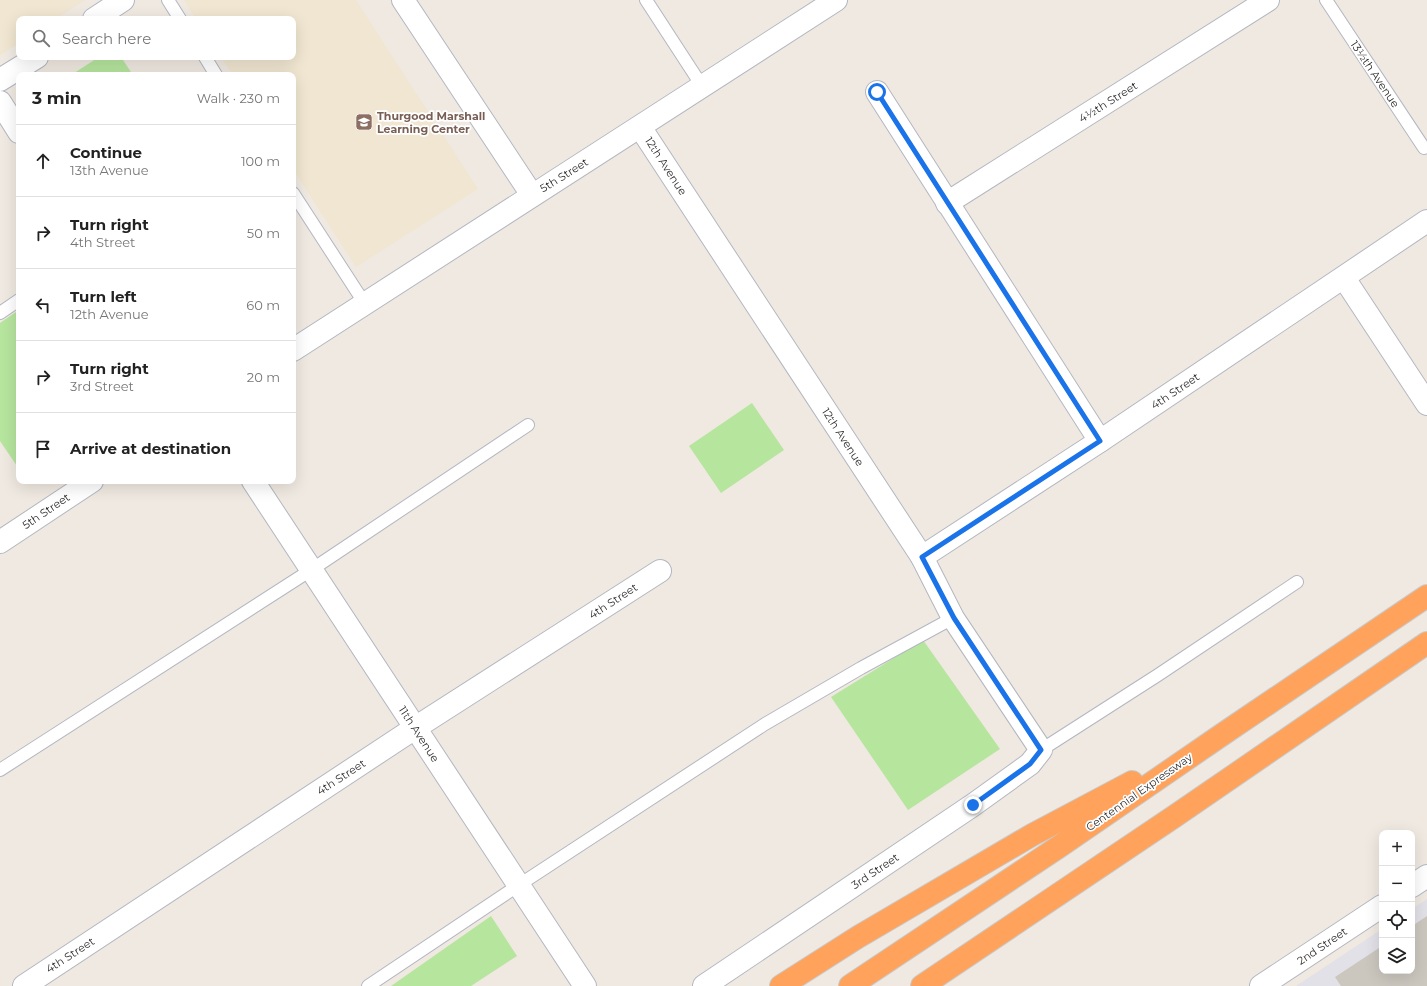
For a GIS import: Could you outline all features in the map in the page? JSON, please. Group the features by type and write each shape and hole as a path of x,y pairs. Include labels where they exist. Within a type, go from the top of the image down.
{"highway":[{"name":"Centennial Expressway","path":"850,986 1060,846 1427,596"},
{"path":"922,986 1175,816 1427,643"},
{"path":"781,986 858,937 1032,835 1223,734"},
{"path":"949,986 1047,902"}],"street":[{"path":"99,16 123,0"},
{"path":"403,0 532,195"},
{"name":"5th Street","path":"296,348 836,0"},
{"name":"4½th Street","path":"948,203 1268,0"},
{"path":"0,80 32,60"},
{"path":"877,92 1100,441"},
{"path":"0,102 16,127"},
{"name":"12th Avenue","path":"640,127 922,557 954,618 1041,750"},
{"name":"4th Street","path":"922,557 1100,441 1427,221"},
{"path":"1344,278 1427,404"},
{"name":"5th Street","path":"0,542 87,484"},
{"name":"11th Avenue","path":"255,484 585,986"},
{"name":"4th Street","path":"24,986 415,728 660,571"},
{"name":"3rd Street","path":"704,986 973,805 1030,764 1041,750"},
{"path":"1415,884 1427,876"},
{"name":"2nd Street","path":"1261,986 1379,908"}],"lane":[{"path":"168,0 178,16"},
{"path":"646,0 702,86"},
{"name":"13½th Avenue","path":"1326,0 1424,148"},
{"path":"207,60 214,72"},
{"path":"296,198 365,304"},
{"path":"0,313 16,302"},
{"path":"0,770 311,570 528,425"},
{"path":"1041,750 1158,675 1296,582"},
{"path":"368,986 765,724 861,668 954,618"}],"shaded area":[{"path":"0,0 85,0 61,16 16,16 16,45 0,55"},
{"name":"Thurgood Marshall Learning Center","path":"184,0 356,0 478,189 356,267 296,174 296,72 230,72 223,60 296,60 296,16 194,16"},
{"path":"1427,899 1427,986 1296,986 1379,931 1379,974 1415,974 1415,907"}],"green space":[{"path":"94,60 123,60 131,72 76,72"},
{"path":"16,312 16,465 0,441 0,323"},
{"path":"752,403 784,450 721,493 689,446"},
{"path":"923,640 1000,749 908,810 831,697"},
{"path":"491,916 517,956 471,986 391,986"}],"building":[{"path":"1427,916 1427,986 1341,986 1335,977 1379,948 1379,974 1415,974 1415,924"}],"place":[{"name":"Thurgood Marshall Learning Center","path":"364,122"}],"route":[{"path":"877,92 1100,441 922,557 954,618 1041,750 1030,764 973,805"}]}
